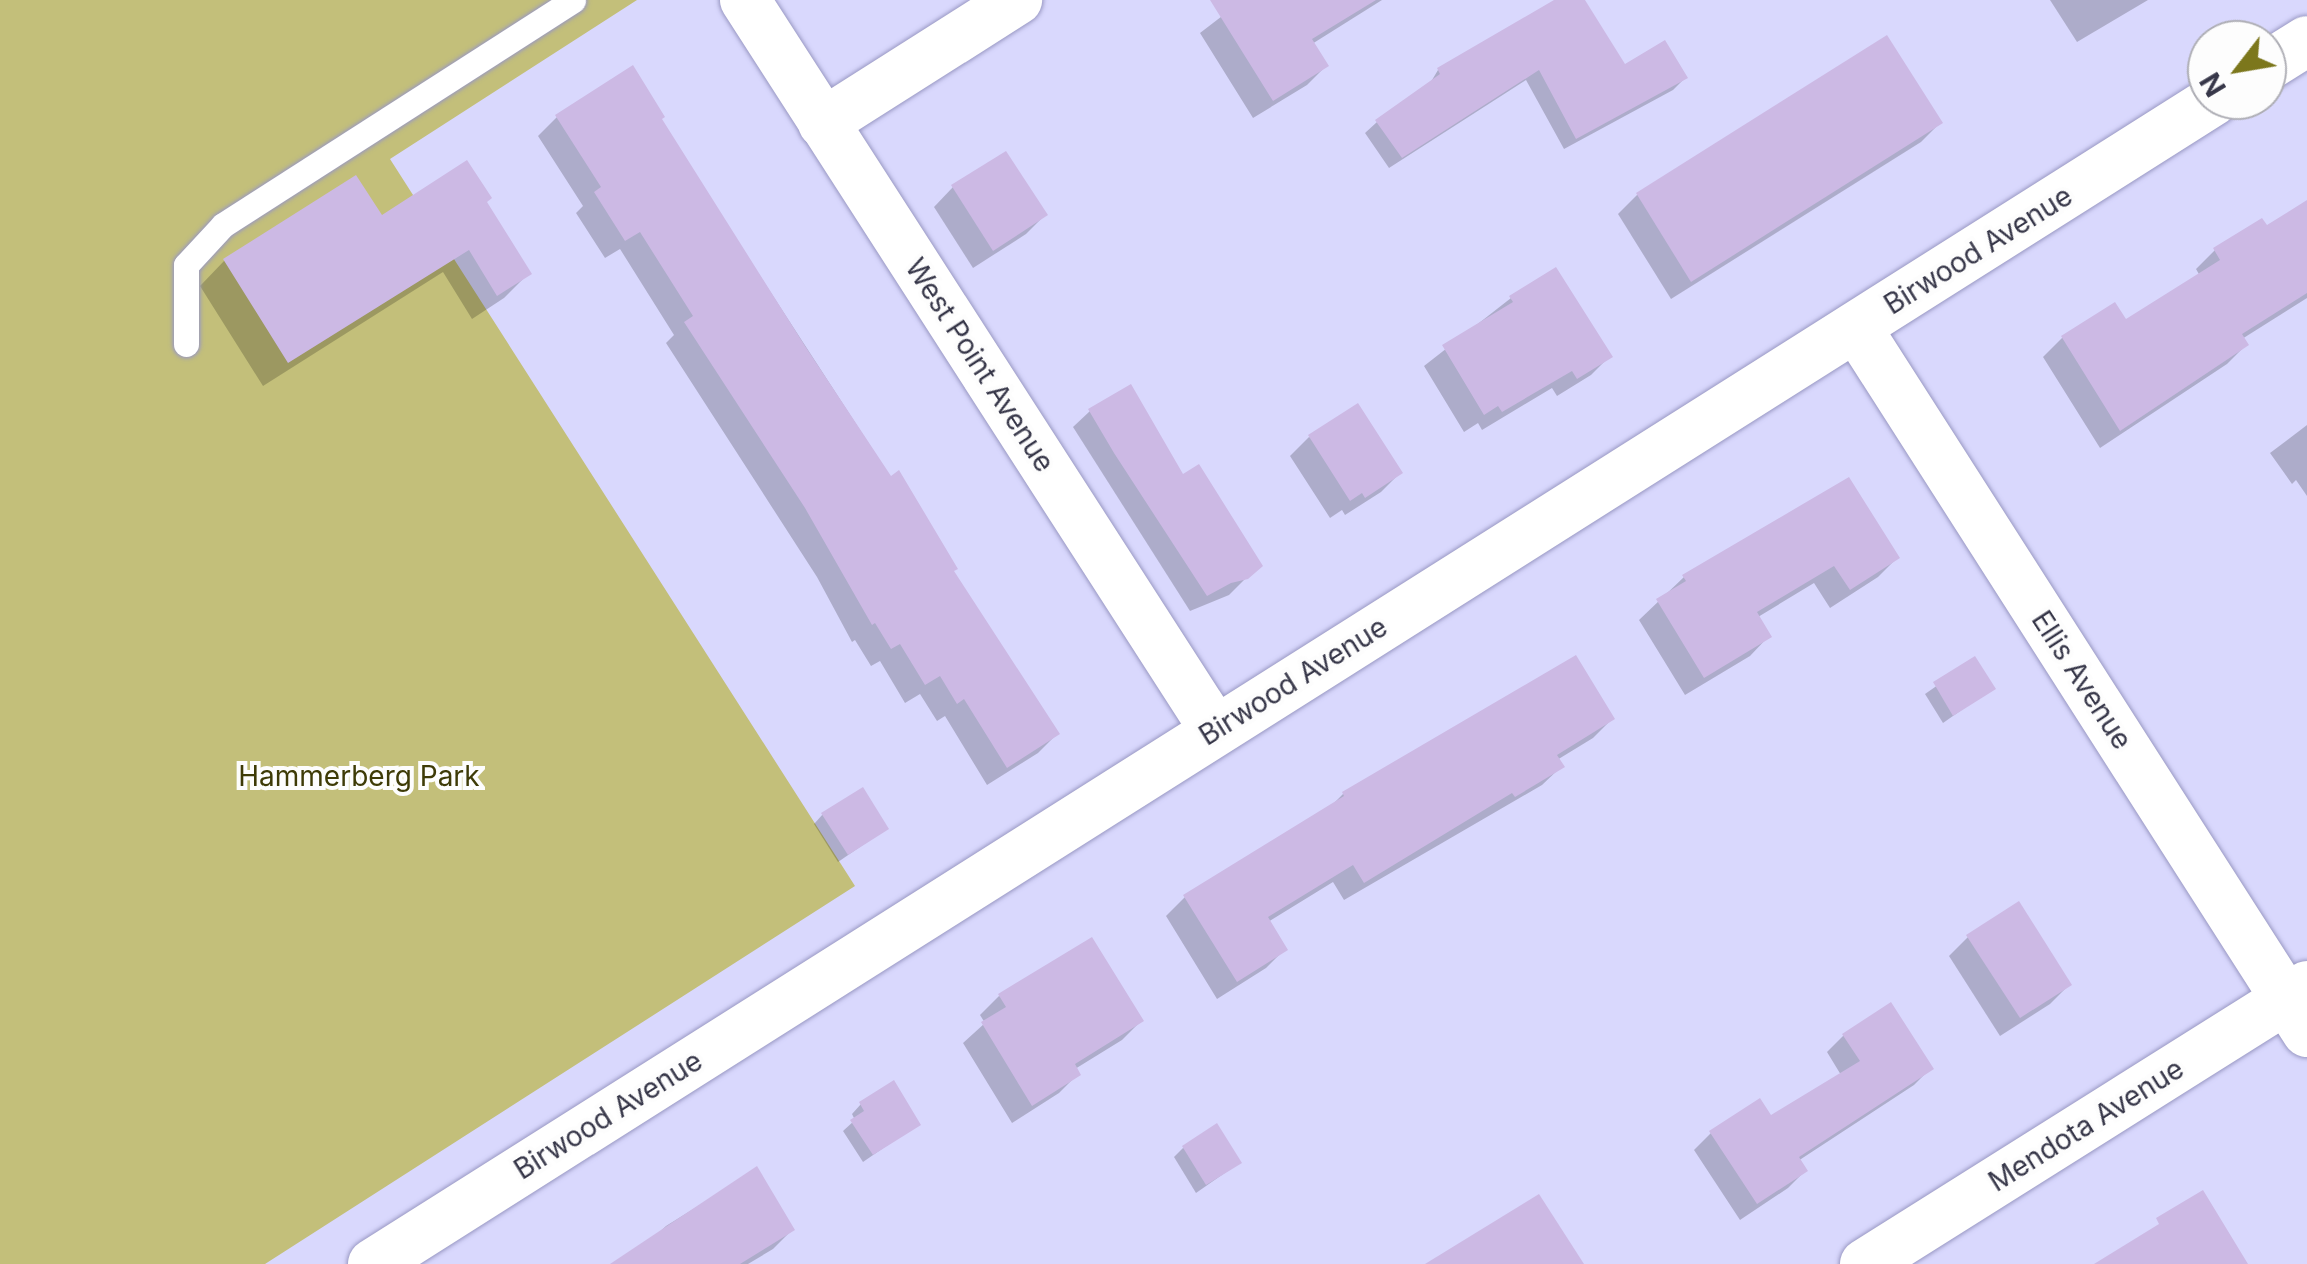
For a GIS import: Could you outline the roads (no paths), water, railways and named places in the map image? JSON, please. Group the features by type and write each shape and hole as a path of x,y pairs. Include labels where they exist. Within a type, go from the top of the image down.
{"street":[{"name":"West Point Avenue","path":"745,0 1215,730"},
{"path":"824,122 1017,0"},
{"name":"Birwood Avenue","path":"373,1264 2187,117"},
{"name":"Ellis Avenue","path":"1856,327 2300,1006"},
{"name":"Mendota Avenue","path":"1865,1264 2300,1006"}],"lane":[{"path":"186,344 186,265 223,225 573,0"}],"park label":[{"name":"Hammerberg Park","path":"359,776"}]}
